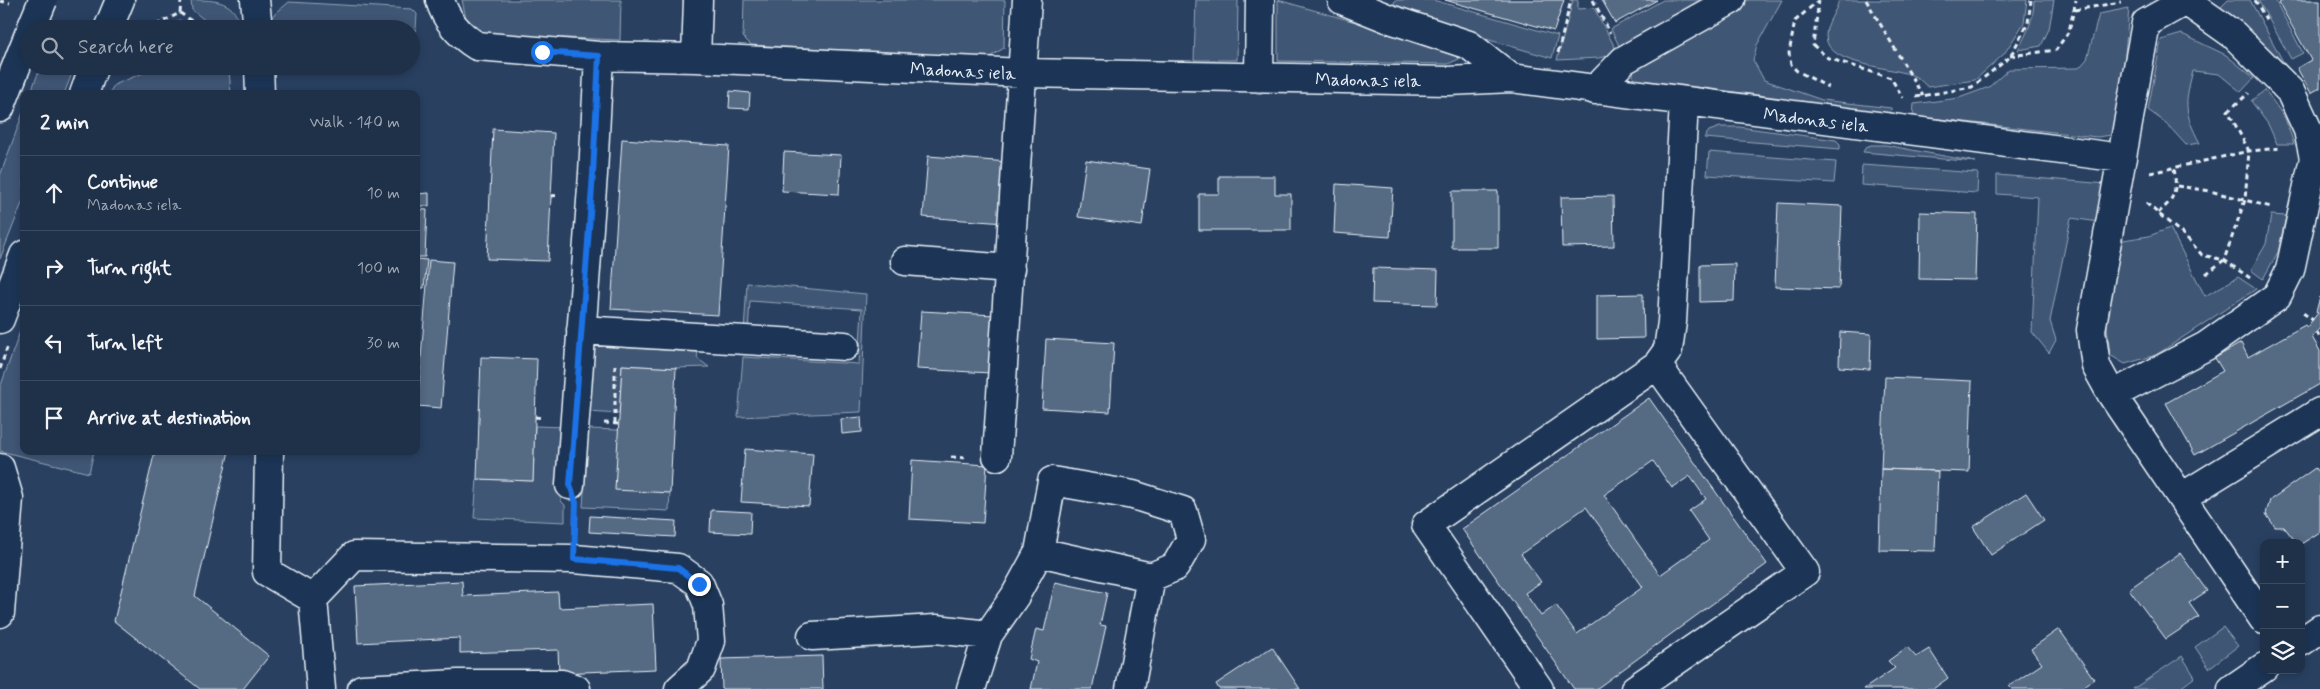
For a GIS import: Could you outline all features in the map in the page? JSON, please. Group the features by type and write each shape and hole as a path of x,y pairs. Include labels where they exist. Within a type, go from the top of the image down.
{"street":[{"path":"34,20 42,0"},
{"path":"112,20 120,0"},
{"path":"256,0 257,20"},
{"name":"Madonas iela","path":"440,0 453,26 464,38 477,46 599,56 696,58 1024,73 1449,81 1511,78 2120,169"},
{"path":"696,58 698,0"},
{"path":"997,456 1024,73 1027,0"},
{"path":"1258,78 1260,0"},
{"name":"Madonas iela","path":"1342,0 1387,18 1469,45 1511,78"},
{"path":"1595,90 1624,60 1731,0"},
{"path":"2112,396 2206,346 2277,296 2290,270 2314,158 2308,130 2290,91 2234,35 2186,0 2139,8 2120,169 2091,330 2096,366 2112,396 2260,614"},
{"path":"570,485 593,174 599,56"},
{"path":"0,108 20,57"},
{"path":"85,90 91,75"},
{"path":"259,75 260,90"},
{"path":"1539,689 1426,525 1658,365 1668,350 1672,322 1684,103"},
{"path":"905,261 1010,269"},
{"path":"0,319 20,266"},
{"path":"581,330 845,346"},
{"path":"1635,689 1805,572 1658,365"},
{"path":"2182,497 2320,412"},
{"path":"269,455 267,572 313,599"},
{"path":"0,468 8,498 0,613"},
{"path":"971,689 988,635 1015,596 1039,552 1052,481 1133,494 1182,511 1190,539 1176,567 1151,577 1039,552"},
{"path":"321,689 313,599 354,556 574,559 678,568 699,584 708,605 711,642 701,669 679,689"},
{"path":"1130,689 1151,577"},
{"path":"812,636 936,629 988,635"},
{"path":"2305,639 2320,630"},
{"path":"2232,689 2260,670"},
{"path":"362,689 458,684 562,684 576,689"}],"path":[{"path":"180,13 181,0"},
{"path":"1551,84 1571,0"},
{"path":"1797,71 1791,65 1789,53 1795,21 1819,0"},
{"path":"1819,0 1813,45 1828,58 1891,78 1903,99 1972,87 2010,56 2028,23 2032,0"},
{"path":"1866,0 1923,96"},
{"path":"2010,56 2056,50 2069,31 2076,0"},
{"path":"2075,10 2139,8"},
{"path":"166,20 180,13"},
{"path":"180,13 190,20"},
{"path":"2206,274 2224,260 2245,200 2249,151 2228,111"},
{"path":"2120,169 2174,167 2249,151"},
{"path":"2158,213 2171,202 2177,186 2174,167"},
{"path":"2120,169 2158,213 2186,237 2202,255 2224,260"},
{"path":"2177,186 2210,191 2245,200"},
{"path":"615,424 617,332"},
{"path":"2317,332 2320,338"},
{"path":"570,485 576,503 574,559"}],"shaded area":[{"path":"191,0 208,0 230,7 238,20 205,20 192,10"},
{"path":"462,0 621,0 620,40 487,35 466,18"},
{"path":"744,0 1005,0 1004,48 988,58 751,45 743,37"},
{"path":"1196,0 1238,0 1237,60 1194,60"},
{"path":"1278,0 1454,50 1459,59 1448,64 1278,61"},
{"path":"1395,0 1433,0 1558,36 1552,58 1392,12"},
{"path":"1573,0 1578,0 1578,9 1594,8 1618,53 1599,58 1557,60"},
{"path":"1663,0 1710,0 1621,50 1611,29"},
{"path":"1748,0 1782,0 1757,45 1753,60 1764,80 1822,100 1891,108 1892,116 1638,83 1633,77 1633,68 1641,61"},
{"path":"1839,0 2027,0 2024,23 2004,54 1975,80 1928,87 1916,77 1906,73 1863,64 1837,54 1829,46 1826,31"},
{"path":"2034,0 2054,0 2049,29 2041,46 2018,50 2029,26"},
{"path":"2228,0 2250,0 2286,67 2219,9"},
{"path":"2258,0 2278,0 2276,2 2303,53 2291,59"},
{"path":"289,2 412,9 417,14 417,20 270,20"},
{"path":"2129,8 2119,124 2112,135 2097,137 1913,116 1914,104 1959,98 1989,87 2009,69 2079,68 2087,59 2099,14"},
{"path":"2182,34 2226,55 2254,78 2241,92 2219,74 2193,71 2188,92 2187,108 2188,116 2200,143 2186,145 2166,123 2148,110 2161,40"},
{"path":"37,75 71,75 66,90 32,90"},
{"path":"138,75 229,75 231,90 111,90 114,85"},
{"path":"2265,90 2285,118 2294,144 2277,144 2268,124 2251,101"},
{"path":"20,121 20,208 0,259 0,176"},
{"path":"1720,127 1739,127 1836,140 1840,144 1840,149 1704,138 1709,131"},
{"path":"1885,145 1976,162 1863,152 1866,147"},
{"path":"1709,152 1836,162 1834,183 1707,175"},
{"path":"1862,165 1978,173 1977,193 1861,185"},
{"path":"1997,175 2107,184 2099,222 2071,218 2050,321 2056,340 2049,353 2032,332 2038,197 1997,194"},
{"path":"2271,215 2286,216 2278,252 2263,279 2251,270 2266,244"},
{"path":"2170,228 2205,296 2238,277 2256,289 2156,355 2125,364 2110,355 2105,306 2123,240 2149,236"},
{"path":"747,283 866,294 861,412 738,417 743,357 859,364 862,309 750,301 748,332 744,332"},
{"path":"20,331 20,455 93,455 89,473 0,451 0,388"},
{"path":"598,346 698,352 697,358 709,367 676,368 622,365 619,414 588,412 592,348"},
{"path":"535,426 565,427 561,501 565,505 565,522 474,518 477,479 533,481"},
{"path":"588,429 618,430 670,493 669,511 583,507"},
{"path":"2223,627 2238,646 2209,668 2195,647"},
{"path":"2182,656 2195,677 2179,689 2133,689"}],"building":[{"path":"1445,0 1564,0 1554,31"},
{"path":"1602,0 1657,0 1615,23"},
{"path":"2284,0 2320,0 2320,88 2311,93 2297,68 2311,60 2279,3"},
{"path":"730,91 750,93 749,109 729,108"},
{"path":"493,129 554,133 548,261 487,259"},
{"path":"622,139 729,146 718,315 611,309"},
{"path":"784,152 841,155 839,194 782,191"},
{"path":"928,156 1009,162 1005,223 923,217"},
{"path":"1086,160 1150,169 1142,226 1078,217"},
{"path":"1219,176 1275,176 1275,194 1291,194 1291,230 1199,230 1199,194 1219,194"},
{"path":"1336,184 1393,188 1390,237 1334,233"},
{"path":"1452,191 1498,191 1498,248 1452,248"},
{"path":"429,193 429,206 420,206 420,194"},
{"path":"1613,196 1614,246 1562,247 1561,197"},
{"path":"1778,203 1842,206 1839,289 1775,287"},
{"path":"420,209 427,210 425,257 420,257"},
{"path":"1920,212 1977,214 1975,280 1919,279"},
{"path":"420,259 427,260 424,288 420,288"},
{"path":"429,260 453,262 441,408 420,406 420,370"},
{"path":"1735,264 1734,301 1700,302 1700,265"},
{"path":"1373,268 1438,270 1437,305 1372,303"},
{"path":"1643,294 1644,338 1597,339 1597,295"},
{"path":"2320,297 2320,328 2312,337 2320,351 2320,384 2195,455 2166,403 2223,371 2215,358 2241,343 2248,357 2305,325 2307,327 2318,313 2316,312"},
{"path":"921,311 995,315 991,373 917,369"},
{"path":"1840,332 1871,334 1870,369 1839,367"},
{"path":"1046,339 1114,343 1110,412 1042,408"},
{"path":"481,357 537,359 533,481 477,479"},
{"path":"622,365 676,368 670,493 615,490"},
{"path":"1885,377 1972,381 1969,472 1881,469"},
{"path":"1649,398 1767,564 1596,689 1574,689 1462,529","holes":["1653,461 1672,488 1690,476 1706,499 1689,511 1709,540 1660,575 1604,495","1586,507 1643,587 1577,634 1556,605 1541,616 1525,593 1541,582 1521,554"]},
{"path":"861,417 862,432 842,434 841,419"},
{"path":"745,449 813,454 809,506 741,502"},
{"path":"154,455 228,455 195,596 269,656 243,689 200,689 114,621"},
{"path":"912,460 987,465 983,523 909,519"},
{"path":"2315,468 2318,472 2320,471 2320,532 2305,541 2305,539 2294,539 2284,527 2275,527 2266,514 2270,500"},
{"path":"1881,469 1938,471 1935,551 1879,550"},
{"path":"2026,493 2044,520 1991,555 1973,527"},
{"path":"711,510 751,512 750,534 710,532"},
{"path":"590,516 676,521 675,537 589,532"},
{"path":"2180,553 2207,591 2189,603 2199,617 2166,639 2129,589"},
{"path":"462,581 463,596 558,592 559,608 653,604 656,669 559,673 558,650 460,653 460,638 358,643 355,586"},
{"path":"1055,582 1107,593 1100,625 1106,626 1092,689 1031,689 1037,662 1029,659 1036,629 1044,631"},
{"path":"2059,629 2094,679 2080,689 2012,689 2009,686 2042,664 2031,649"},
{"path":"1272,647 1300,689 1219,689 1216,684"},
{"path":"1907,647 1916,657 1929,649 1948,678 1933,689 1864,689 1895,668 1888,661"},
{"path":"822,656 823,689 722,689 721,659"}],"route":[{"path":"542,52 599,56 593,174 570,485 576,503 574,559 678,568 699,584"}]}
